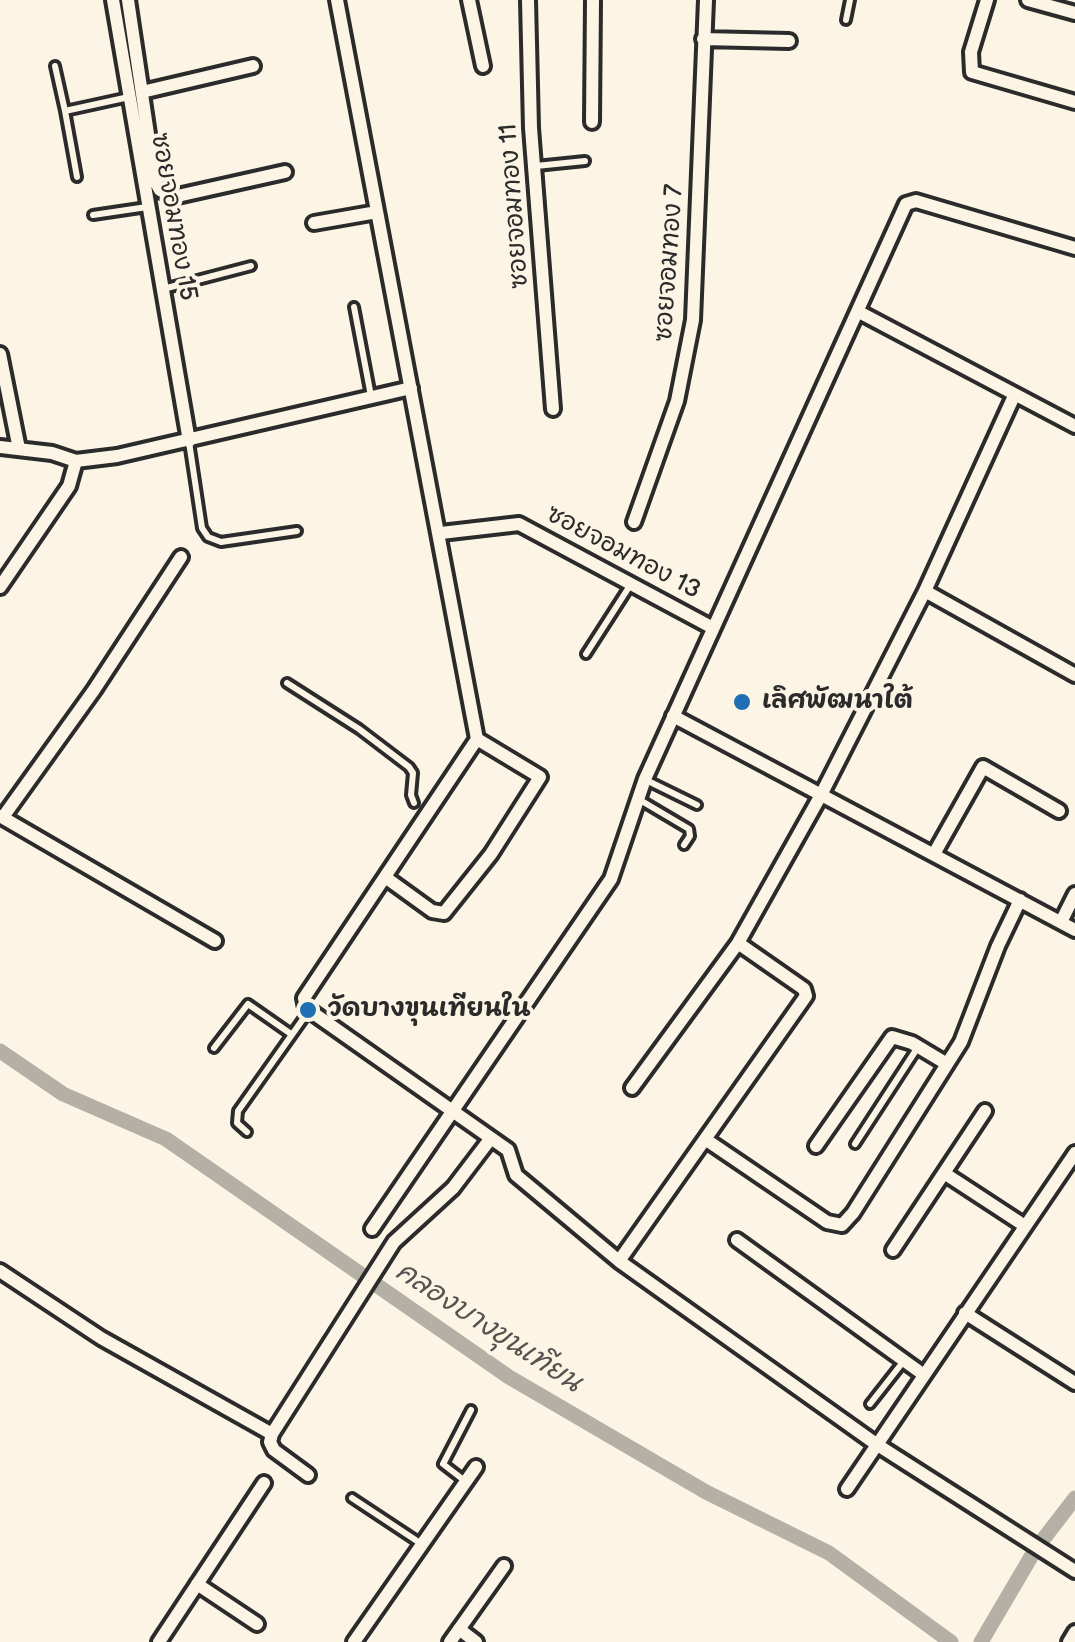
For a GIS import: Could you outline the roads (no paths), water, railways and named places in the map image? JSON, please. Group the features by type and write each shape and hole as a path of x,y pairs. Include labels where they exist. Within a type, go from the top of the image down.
{"street":[{"name":"ซอยจอมทอง 15","path":"112,0 136,95 148,208 189,441"},
{"path":"128,0 136,95 155,181 166,194 173,197 285,172"},
{"path":"336,0 477,739 425,811 304,998 308,1012 510,1152 516,1175 619,1261 876,1444 1075,1572"},
{"path":"469,0 483,66"},
{"name":"ซอยจอมทอง 11","path":"528,0 534,166 553,409"},
{"path":"592,122 593,0"},
{"name":"ซอยจอมทอง 7","path":"634,522 677,400 693,320 706,0"},
{"path":"987,0 971,52 972,72 1075,102"},
{"path":"1028,0 1075,13"},
{"path":"703,38 788,41"},
{"path":"136,95 253,66"},
{"path":"714,628 910,201 1075,248"},
{"path":"314,224 377,212"},
{"path":"859,312 1075,426"},
{"path":"0,354 19,449"},
{"path":"0,447 76,460 117,456 411,388"},
{"path":"632,1088 738,943 820,795 925,591 1014,396"},
{"path":"0,587 68,486 76,460"},
{"name":"ซอยจอมทอง 13","path":"372,1230 611,879 645,779 714,628 519,524 440,533"},
{"path":"181,557 94,690 2,816 215,941"},
{"path":"925,591 1075,674"},
{"path":"673,716 1075,930"},
{"path":"384,878 432,911 444,912 491,854 540,777 477,739"},
{"path":"934,854 983,767 1060,811"},
{"path":"1061,922 1075,894"},
{"path":"705,1139 827,1222 842,1225 961,1042 1020,900"},
{"path":"619,1261 806,996 804,989 738,943"},
{"path":"816,1146 887,1041 898,1037 946,1064"},
{"path":"893,1250 984,1111"},
{"path":"308,1474 274,1450 272,1434 388,1250 453,1188 491,1138"},
{"path":"846,1489 1075,1153"},
{"path":"944,1173 1025,1226"},
{"path":"737,1240 924,1375"},
{"path":"0,1271 101,1338 272,1434"},
{"path":"965,1312 1075,1382"},
{"path":"354,1642 476,1468"},
{"path":"159,1642 264,1483"},
{"path":"450,1642 504,1566"},
{"path":"197,1584 258,1624"},
{"path":"458,1629 476,1642"},
{"path":"1069,1642 1075,1632"}],"lane":[{"path":"846,20 850,0"},
{"path":"55,66 77,177"},
{"path":"65,110 136,95"},
{"path":"534,166 584,161"},
{"path":"93,215 148,208"},
{"path":"163,289 251,266"},
{"path":"354,307 371,396"},
{"path":"189,441 202,528 208,537 221,542 296,531"},
{"path":"586,654 631,583"},
{"path":"287,683 410,767 414,802"},
{"path":"645,779 698,804"},
{"path":"639,799 688,829 690,836 684,845"},
{"path":"214,1048 248,1004 290,1034"},
{"path":"248,1132 236,1123 236,1114 308,1012"},
{"path":"855,1144 918,1047"},
{"path":"870,1404 904,1361"},
{"path":"466,1482 442,1464 471,1410"},
{"path":"352,1498 421,1544"}],"waterway":[{"name":"คลองบางขุนเทียน","path":"0,1051 63,1094 166,1139 509,1377 706,1492 829,1553 951,1642"},
{"path":"981,1642 1035,1550 1075,1498"}],"place":[{"name":"เลิศพัฒนาใต้","path":"742,702"},
{"name":"วัดบางขุนเทียนใน","path":"308,1010"}]}
